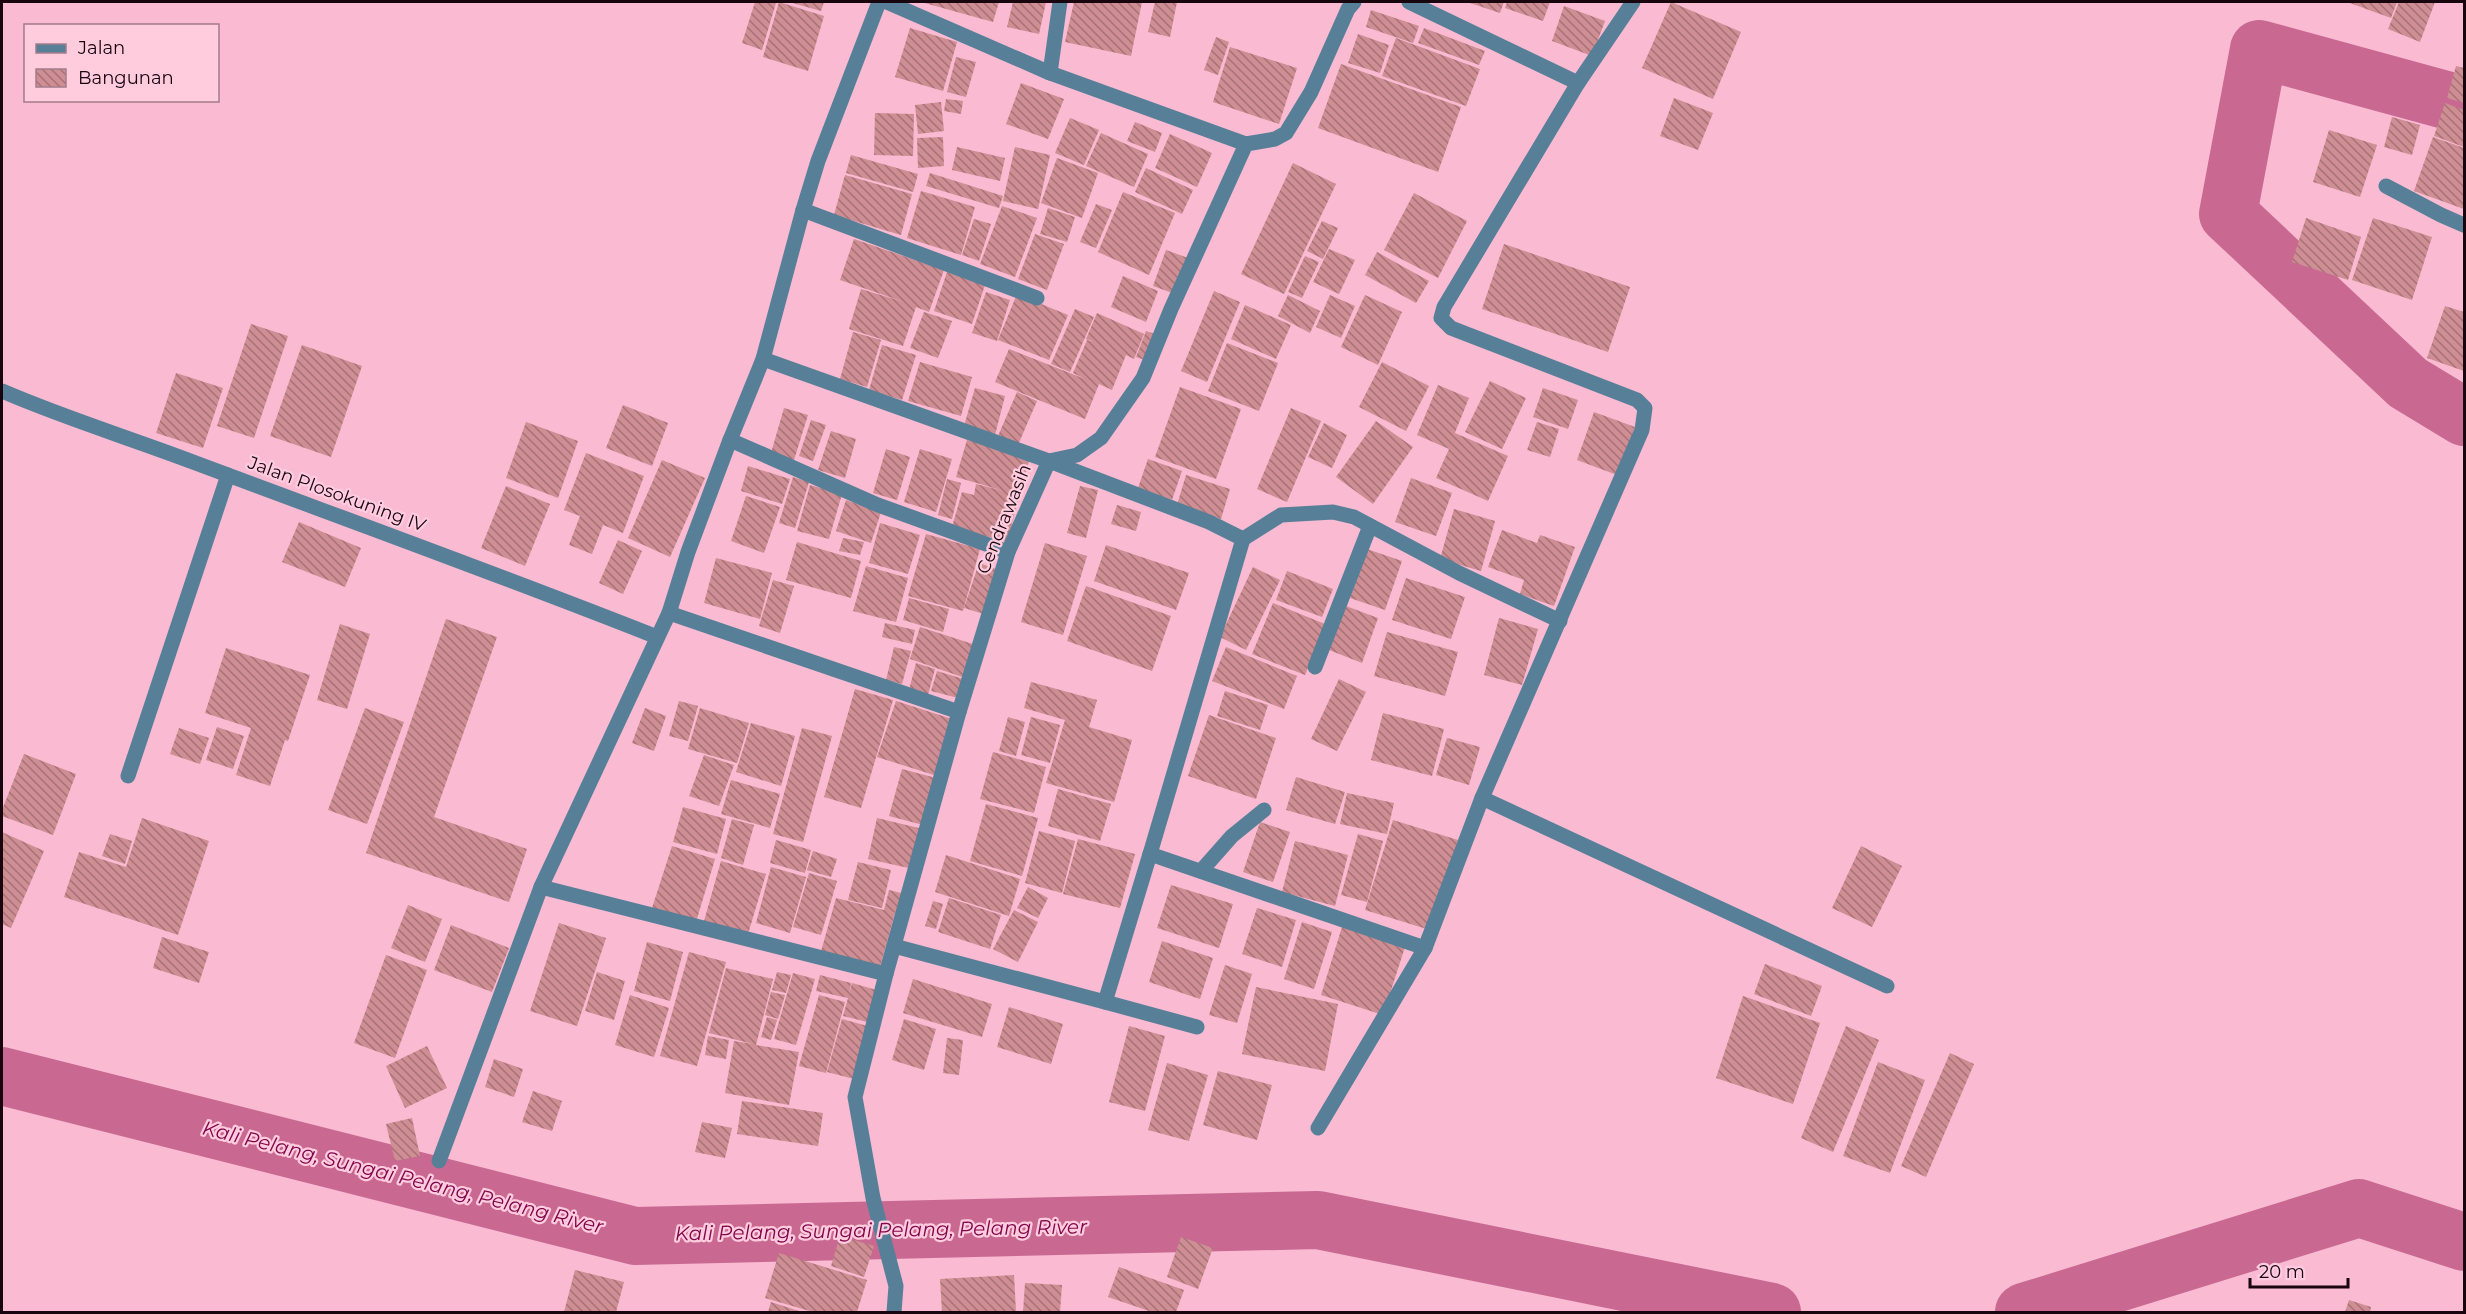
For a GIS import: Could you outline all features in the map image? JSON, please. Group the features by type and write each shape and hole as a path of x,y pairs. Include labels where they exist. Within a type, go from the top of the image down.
{"street":[{"path":"439,1161 541,887 669,613 688,552 763,359 818,161 879,2"},
{"path":"887,2 1050,73 1246,144 1275,139 1286,133 1311,92 1348,9 1354,2"},
{"path":"1050,73 1060,2"},
{"path":"1409,2 1578,83"},
{"path":"1318,1128 1425,948 1482,798 1641,430 1645,408 1637,400 1451,328 1441,318 1444,307 1578,83 1633,2"},
{"name":"Cendrawasih","path":"894,1312 896,1286 873,1198 855,1097 886,974 959,712 1008,552 1049,461 1077,455 1101,438 1143,378 1171,309 1246,144"},
{"path":"2386,186 2464,225"},
{"path":"803,210 1037,298"},
{"path":"763,359 1049,461 1209,522 1243,539"},
{"name":"Jalan Plosokuning IV","path":"2,391 49,412 527,585 657,637"},
{"path":"730,440 878,505 1008,552"},
{"path":"128,776 228,475"},
{"path":"1105,1002 1243,539 1281,515 1333,512 1354,517 1459,573 1560,621"},
{"path":"1315,667 1371,526"},
{"path":"669,613 959,712"},
{"path":"1482,798 1887,986"},
{"path":"1201,871 1232,836 1264,810"},
{"path":"1150,854 1425,948"},
{"path":"541,887 886,974"},
{"path":"894,946 1197,1027"}],"building":[{"path":"755,2 776,3 762,50 742,43"},
{"path":"779,2 824,16 808,71 763,57"},
{"path":"789,2 824,2 821,11"},
{"path":"921,2 999,2 993,22"},
{"path":"1013,2 1046,2 1039,34 1007,27"},
{"path":"1074,2 1142,2 1131,56 1065,42"},
{"path":"1155,2 1177,2 1170,37 1148,32"},
{"path":"1467,2 1504,2 1500,13"},
{"path":"1507,2 1550,2 1543,21 1505,8"},
{"path":"1671,2 1741,32 1713,99 1642,68"},
{"path":"2347,2 2397,2 2391,18"},
{"path":"2399,2 2435,2 2420,42 2388,29"},
{"path":"1564,6 1605,21 1592,56 1552,41"},
{"path":"1371,10 1419,26 1413,43 1366,27"},
{"path":"910,28 957,42 943,91 895,77"},
{"path":"1424,28 1485,51 1479,65 1418,43"},
{"path":"1358,34 1389,45 1380,73 1348,63"},
{"path":"1216,37 1229,42 1218,75 1204,70"},
{"path":"1396,38 1480,69 1466,106 1382,76"},
{"path":"1230,47 1297,68 1279,124 1213,102"},
{"path":"956,57 976,62 966,97 947,92"},
{"path":"1341,64 1461,107 1438,172 1318,128"},
{"path":"2456,66 2464,68 2464,103 2447,98"},
{"path":"1021,83 1064,99 1048,139 1006,124"},
{"path":"1674,98 1713,113 1698,150 1660,136"},
{"path":"946,99 963,101 961,114 944,111"},
{"path":"941,102 944,131 918,134 915,105"},
{"path":"2445,103 2464,110 2464,147 2434,136"},
{"path":"875,113 914,114 913,156 874,155"},
{"path":"2392,117 2420,125 2412,155 2384,147"},
{"path":"1070,118 1099,130 1084,165 1055,153"},
{"path":"1135,122 1162,133 1155,152 1127,141"},
{"path":"2329,130 2377,145 2360,197 2313,182"},
{"path":"1101,133 1148,154 1134,187 1086,166"},
{"path":"1170,134 1212,153 1197,187 1155,168"},
{"path":"943,137 944,166 918,168 917,138"},
{"path":"2433,137 2464,148 2464,209 2414,191"},
{"path":"957,147 1005,158 1000,181 952,170"},
{"path":"1015,147 1050,155 1038,209 1003,201"},
{"path":"851,155 918,174 913,192 846,173"},
{"path":"1057,158 1098,173 1082,218 1041,203"},
{"path":"1293,163 1336,184 1284,294 1241,274"},
{"path":"1146,168 1193,190 1182,214 1135,192"},
{"path":"930,173 1003,196 999,208 926,186"},
{"path":"845,175 912,194 901,235 834,215"},
{"path":"921,191 975,207 961,255 907,238"},
{"path":"1123,192 1175,213 1149,275 1098,252"},
{"path":"1414,193 1467,221 1438,278 1384,250"},
{"path":"1096,204 1112,210 1096,248 1080,242"},
{"path":"1002,206 1037,218 1015,277 980,264"},
{"path":"1048,208 1075,217 1067,242 1040,234"},
{"path":"2306,218 2361,237 2348,280 2292,262"},
{"path":"2373,218 2432,237 2412,300 2352,280"},
{"path":"974,219 991,224 979,261 962,255"},
{"path":"1322,221 1338,228 1323,259 1307,251"},
{"path":"1035,234 1064,244 1047,290 1018,279"},
{"path":"854,239 944,270 929,312 916,307 903,346 849,329 861,289 904,302 840,280"},
{"path":"1504,244 1630,287 1608,352 1482,309"},
{"path":"1329,249 1355,260 1339,294 1313,282"},
{"path":"1166,250 1188,258 1175,294 1153,286"},
{"path":"1377,252 1429,281 1416,303 1365,275"},
{"path":"1305,256 1319,262 1302,298 1288,292"},
{"path":"947,272 985,285 972,324 934,311"},
{"path":"1123,276 1158,291 1146,322 1111,307"},
{"path":"1214,291 1240,302 1207,382 1181,371"},
{"path":"986,292 1010,300 997,341 972,333"},
{"path":"1017,294 1068,315 1049,360 998,340"},
{"path":"1288,295 1320,311 1310,333 1278,316"},
{"path":"1330,295 1355,306 1341,338 1316,327"},
{"path":"1365,295 1402,312 1378,365 1341,347"},
{"path":"1245,305 1291,325 1276,359 1231,339"},
{"path":"2445,306 2464,312 2464,371 2427,358"},
{"path":"1075,309 1094,317 1070,372 1051,364"},
{"path":"924,312 952,321 938,358 910,348"},
{"path":"1097,313 1144,334 1134,359 1126,355 1112,390 1099,384 1085,419 995,382 1009,349 1085,379 1073,373 1087,340 1095,342 1086,339"},
{"path":"251,324 288,336 254,438 217,426"},
{"path":"1146,331 1158,335 1148,361 1136,357"},
{"path":"853,332 881,340 867,387 840,379"},
{"path":"1227,343 1278,363 1259,411 1208,391"},
{"path":"302,345 362,366 331,457 270,436"},
{"path":"882,345 916,355 902,400 869,390"},
{"path":"920,362 972,377 961,416 908,401"},
{"path":"1382,362 1429,386 1406,431 1359,407"},
{"path":"176,373 223,388 203,448 156,433"},
{"path":"1490,381 1526,398 1502,449 1465,432"},
{"path":"1438,385 1469,398 1452,440 1455,433 1508,456 1488,501 1436,478 1449,449 1417,435"},
{"path":"1180,387 1241,409 1216,479 1155,457"},
{"path":"975,388 1005,396 995,435 964,426"},
{"path":"1543,388 1578,400 1568,429 1533,417"},
{"path":"1017,392 1037,401 1018,445 998,436"},
{"path":"623,405 668,423 652,466 606,448"},
{"path":"784,408 808,415 794,460 771,453"},
{"path":"1291,408 1321,421 1287,502 1257,489"},
{"path":"1594,412 1635,427 1617,475 1577,460"},
{"path":"811,420 826,425 813,461 799,456"},
{"path":"1376,421 1413,447 1373,504 1336,477"},
{"path":"526,422 578,441 558,498 506,478"},
{"path":"1537,422 1559,429 1550,457 1527,450"},
{"path":"1324,423 1347,435 1332,468 1308,457"},
{"path":"831,431 856,439 845,478 818,470"},
{"path":"967,440 1030,457 1007,542 952,527 962,492 974,495 976,484 1004,491 956,477"},
{"path":"886,449 910,457 897,500 873,493"},
{"path":"920,449 952,459 936,512 904,502"},
{"path":"586,453 644,476 623,533 603,525 592,554 569,545 580,516 564,510"},
{"path":"1148,459 1182,471 1172,500 1138,488"},
{"path":"662,460 705,478 670,557 628,538"},
{"path":"748,466 790,479 782,504 741,491"},
{"path":"1186,475 1230,489 1221,519 1177,505"},
{"path":"793,477 809,482 795,528 779,523"},
{"path":"1411,478 1452,493 1436,536 1395,522"},
{"path":"947,479 961,483 952,519 938,515"},
{"path":"810,485 842,494 829,539 797,531"},
{"path":"506,486 550,504 525,566 481,548"},
{"path":"1080,486 1098,490 1086,538 1067,533"},
{"path":"746,496 780,507 764,553 731,541"},
{"path":"846,500 881,512 871,543 836,531"},
{"path":"1117,505 1141,512 1136,531 1111,524"},
{"path":"1454,509 1495,521 1481,571 1440,559"},
{"path":"299,522 361,548 345,587 282,562"},
{"path":"880,523 920,535 908,574 869,563"},
{"path":"1502,530 1537,543 1540,535 1575,547 1554,606 1520,594 1524,580 1488,567"},
{"path":"926,534 980,549 963,611 908,596"},
{"path":"843,538 864,542 860,555 839,551"},
{"path":"618,540 642,551 623,594 599,583"},
{"path":"797,542 861,561 851,598 786,580"},
{"path":"1045,543 1087,556 1063,635 1021,622"},
{"path":"1106,545 1189,573 1176,610 1094,581"},
{"path":"1367,549 1402,561 1385,610 1350,598"},
{"path":"716,558 772,573 760,619 704,603"},
{"path":"979,563 1002,571 987,615 964,608"},
{"path":"866,566 908,578 896,622 853,611"},
{"path":"1253,567 1280,580 1246,650 1220,637"},
{"path":"1287,571 1333,589 1322,617 1276,600"},
{"path":"1406,578 1465,597 1451,639 1392,620"},
{"path":"773,580 794,586 780,633 759,626"},
{"path":"1086,586 1171,616 1152,671 1067,641"},
{"path":"909,598 949,609 943,632 903,620"},
{"path":"1273,603 1325,624 1305,675 1252,654"},
{"path":"1346,606 1378,618 1362,663 1329,650"},
{"path":"1499,618 1538,629 1522,685 1484,675"},
{"path":"446,619 497,637 434,817 527,849 509,902 366,853"},
{"path":"885,623 915,630 912,644 882,637"},
{"path":"340,624 370,634 347,709 317,700"},
{"path":"920,627 979,646 968,679 910,659"},
{"path":"1387,632 1458,652 1445,696 1374,676"},
{"path":"894,647 911,651 902,684 886,680"},
{"path":"1226,647 1297,676 1284,709 1212,681"},
{"path":"226,648 310,675 270,786 236,775 251,728 205,713"},
{"path":"916,663 935,669 928,695 909,690"},
{"path":"937,671 967,680 962,699 931,691"},
{"path":"1339,679 1366,692 1337,751 1311,739"},
{"path":"1031,682 1097,700 1089,727 1132,740 1114,802 1046,783 1065,720 1024,708"},
{"path":"855,689 893,700 861,808 824,797"},
{"path":"1225,691 1268,705 1260,730 1217,716"},
{"path":"679,701 698,706 688,741 669,736"},
{"path":"896,701 955,720 937,776 877,757"},
{"path":"365,708 404,722 367,824 328,810"},
{"path":"645,708 666,716 654,751 632,743"},
{"path":"700,708 749,723 737,763 688,749"},
{"path":"1383,713 1444,729 1432,776 1371,760"},
{"path":"1209,715 1276,738 1256,799 1188,776"},
{"path":"1008,717 1025,722 1016,756 999,751"},
{"path":"1031,717 1060,725 1050,763 1021,755"},
{"path":"751,723 795,736 781,786 736,772"},
{"path":"217,727 244,736 233,769 206,760"},
{"path":"179,728 209,738 200,764 170,754"},
{"path":"802,728 832,736 803,842 773,834"},
{"path":"1447,738 1480,747 1469,785 1436,775"},
{"path":"993,752 1046,767 1034,813 980,799"},
{"path":"24,754 76,774 53,835 2,816 2,810"},
{"path":"704,755 734,765 719,806 689,796"},
{"path":"902,769 936,778 923,825 889,816"},
{"path":"1296,777 1345,792 1335,824 1286,810"},
{"path":"731,780 780,794 770,828 721,814"},
{"path":"1058,789 1111,804 1100,841 1048,826"},
{"path":"1347,793 1394,803 1387,834 1340,824"},
{"path":"986,804 1038,818 1022,876 970,861"},
{"path":"683,807 726,819 717,854 673,842"},
{"path":"142,818 209,841 178,935 64,897 79,852 126,867"},
{"path":"877,818 923,829 913,869 868,859"},
{"path":"732,819 754,825 743,865 721,858"},
{"path":"1393,820 1458,840 1430,930 1365,910"},
{"path":"1260,822 1290,832 1273,882 1243,872"},
{"path":"1039,831 1075,841 1062,893 1025,883"},
{"path":"2,832 44,851 11,928 2,924"},
{"path":"110,834 132,841 125,864 102,856"},
{"path":"1358,834 1383,841 1367,902 1341,895"},
{"path":"1078,839 1135,854 1120,908 1063,894"},
{"path":"776,840 811,850 805,873 770,863"},
{"path":"1295,841 1348,855 1335,906 1282,892"},
{"path":"672,846 715,859 696,922 652,908"},
{"path":"1861,846 1902,866 1872,927 1832,908"},
{"path":"813,851 837,859 831,877 807,870"},
{"path":"946,855 1020,879 1009,916 935,892"},
{"path":"721,861 766,874 748,934 704,921"},
{"path":"858,862 891,870 882,908 848,900"},
{"path":"771,867 806,877 790,933 756,923"},
{"path":"809,873 837,881 821,935 793,927"},
{"path":"1171,885 1233,904 1219,948 1157,928"},
{"path":"1028,887 1048,898 1038,918 1017,908"},
{"path":"889,890 905,894 900,914 889,911 895,913 879,971 820,955 836,898 884,910"},
{"path":"949,898 1001,915 990,949 938,932"},
{"path":"933,901 943,904 936,929 925,926"},
{"path":"408,905 442,919 425,962 391,948"},
{"path":"1257,908 1296,920 1282,967 1242,954"},
{"path":"1014,910 1038,922 1018,962 993,949"},
{"path":"1302,922 1332,932 1314,989 1284,979"},
{"path":"559,923 606,938 577,1026 530,1011"},
{"path":"451,925 509,948 492,992 434,970"},
{"path":"1342,927 1405,947 1383,1015 1321,995"},
{"path":"162,937 209,952 199,983 153,968"},
{"path":"1162,941 1213,958 1200,999 1149,982"},
{"path":"647,942 683,952 670,1001 634,991"},
{"path":"689,952 726,962 697,1066 660,1056"},
{"path":"386,955 427,970 395,1058 354,1043"},
{"path":"1765,964 1822,986 1811,1016 1754,994"},
{"path":"1225,965 1252,974 1237,1023 1209,1015"},
{"path":"726,968 773,979 756,1045 799,1052 789,1105 725,1093 734,1041 753,1044 709,1033"},
{"path":"597,972 625,981 614,1020 585,1011"},
{"path":"777,972 791,975 786,993 772,990"},
{"path":"793,973 815,979 796,1045 774,1039"},
{"path":"820,975 851,983 849,994 852,983 880,991 871,1023 843,1016 848,998 816,991"},
{"path":"913,979 992,1004 982,1037 903,1013"},
{"path":"1256,987 1338,1004 1325,1071 1242,1054"},
{"path":"771,992 785,995 778,1019 765,1015"},
{"path":"630,995 669,1008 654,1057 615,1045"},
{"path":"819,995 845,1002 826,1073 799,1066"},
{"path":"1743,996 1820,1023 1793,1104 1716,1078"},
{"path":"1009,1007 1063,1024 1051,1064 997,1047"},
{"path":"767,1017 777,1020 771,1040 761,1037"},
{"path":"842,1019 871,1027 858,1080 827,1072"},
{"path":"904,1019 936,1029 924,1070 892,1060"},
{"path":"1129,1026 1165,1036 1145,1111 1109,1102"},
{"path":"1846,1026 1879,1040 1833,1152 1801,1138"},
{"path":"708,1036 729,1040 726,1059 705,1055"},
{"path":"947,1038 963,1040 959,1075 943,1073"},
{"path":"427,1046 447,1088 405,1108 386,1066"},
{"path":"1950,1053 1974,1064 1926,1177 1901,1166"},
{"path":"494,1059 523,1069 514,1097 485,1087"},
{"path":"1878,1062 1925,1080 1890,1173 1843,1156"},
{"path":"1167,1063 1208,1075 1189,1141 1148,1130"},
{"path":"1218,1071 1272,1085 1257,1140 1203,1125"},
{"path":"533,1091 562,1101 552,1131 522,1122"},
{"path":"742,1101 823,1113 818,1146 737,1134"},
{"path":"412,1118 420,1156 395,1161 386,1124"},
{"path":"702,1122 732,1128 725,1158 695,1152"},
{"path":"840,1236 874,1246 864,1277 831,1266"},
{"path":"1181,1237 1213,1248 1198,1289 1167,1277"},
{"path":"779,1253 867,1280 857,1312 813,1312 765,1298"},
{"path":"1119,1267 1184,1290 1176,1312 1152,1312 1108,1297"},
{"path":"575,1270 624,1282 616,1312 564,1312"},
{"path":"1014,1275 1016,1312 942,1312 940,1279"},
{"path":"1025,1283 1062,1285 1060,1312 1023,1312"},
{"path":"2349,1300 2371,1307 2370,1312 2345,1312"},
{"path":"771,1302 802,1312 768,1312"}],"waterway":[{"name":"Kali Pelang, Sungai Pelang, Pelang River","path":"2464,105 2259,49 2228,214 2408,383 2464,417"},
{"name":"Kali Pelang, Sungai Pelang, Pelang River","path":"2,1076 635,1236 1318,1220 1772,1312"},
{"name":"Kali Pelang, Sungai Pelang, Pelang River","path":"2024,1312 2359,1208 2464,1242"}]}
